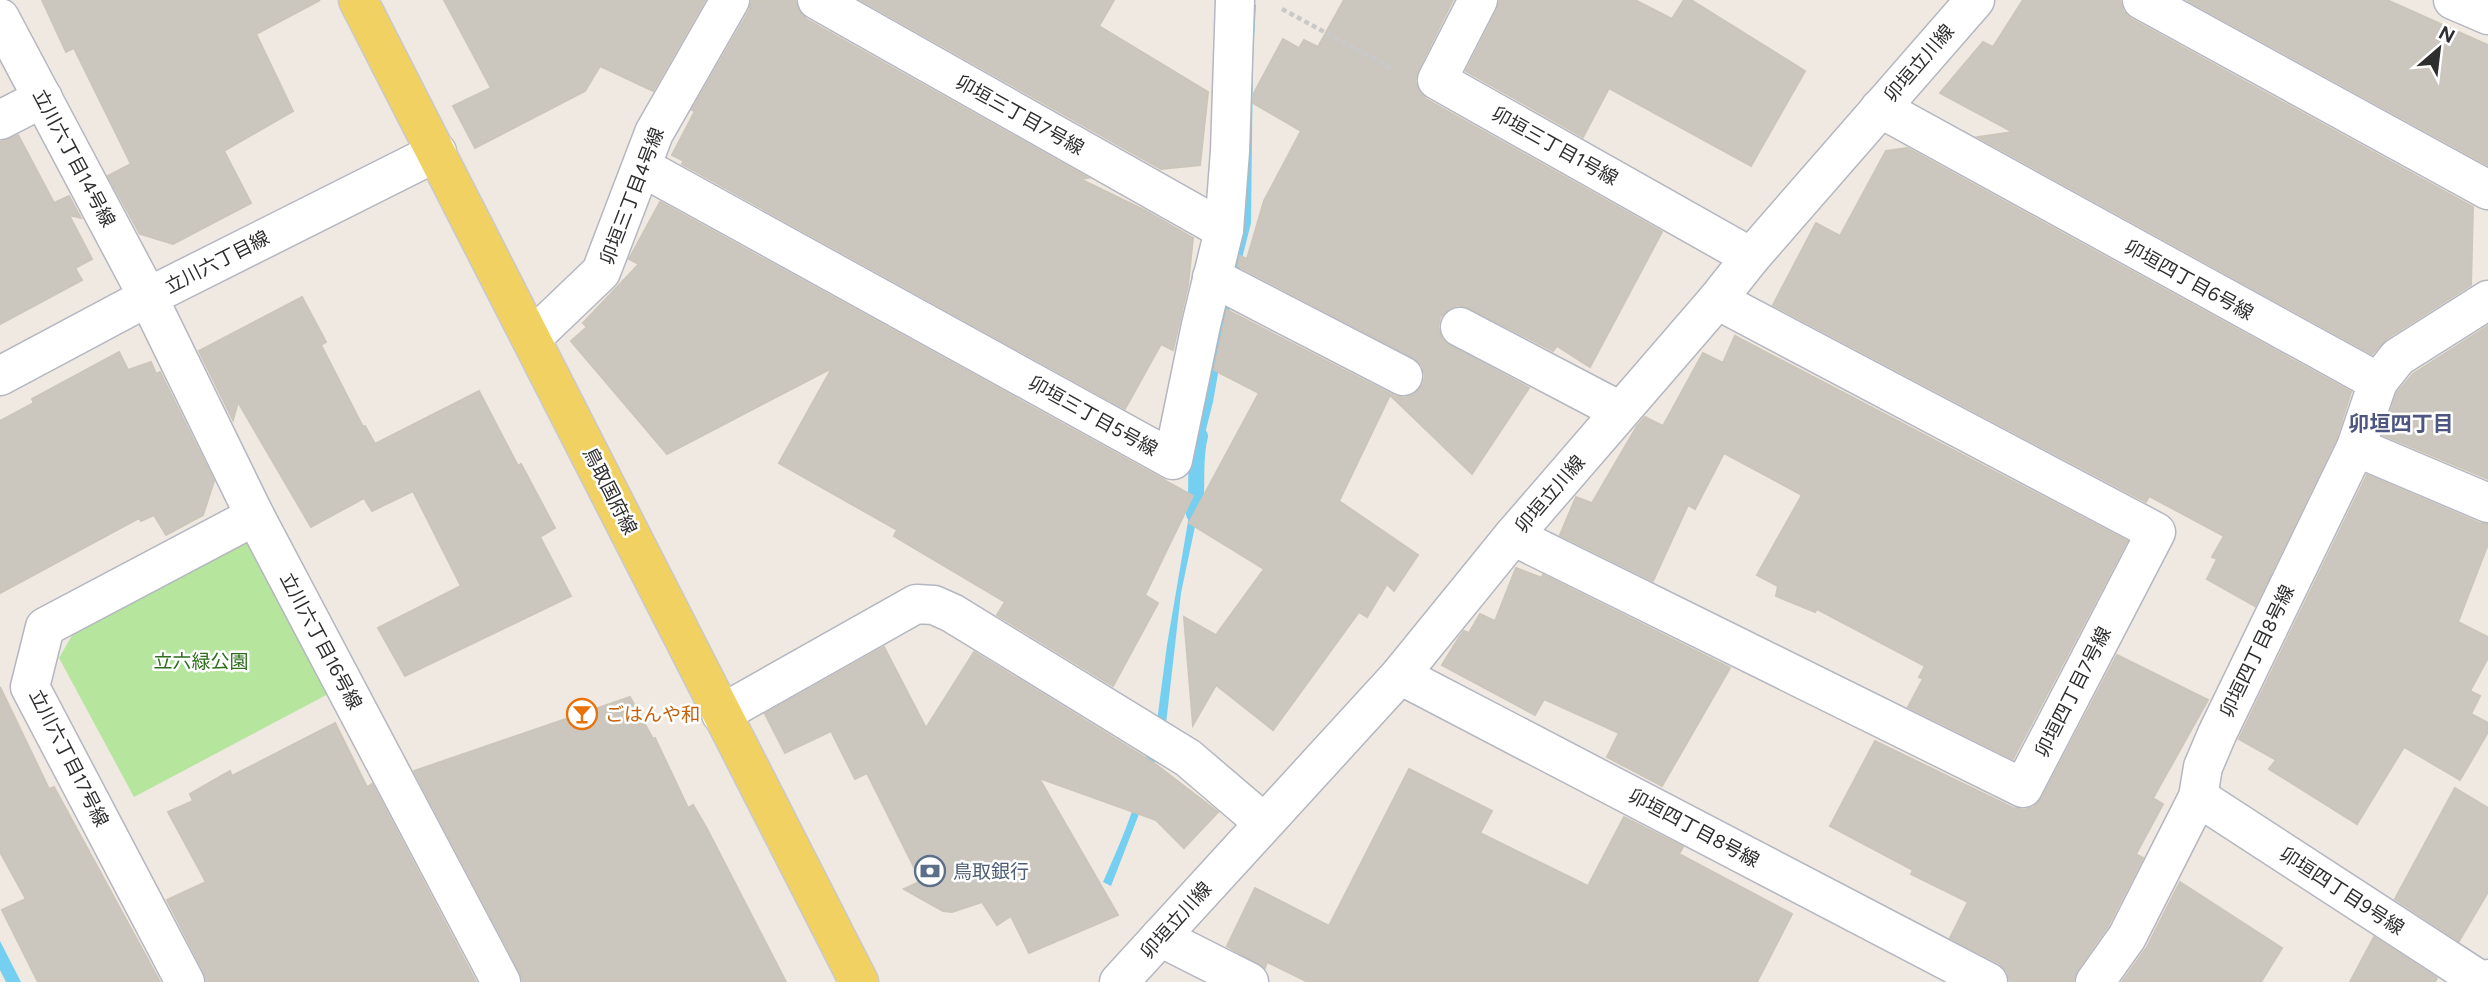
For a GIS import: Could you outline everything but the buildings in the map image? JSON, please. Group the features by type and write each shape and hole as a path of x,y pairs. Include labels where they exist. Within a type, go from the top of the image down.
{"main road":[{"name":"鳥取国府線","path":"358,0 859,982"}],"street":[{"name":"卯垣三丁目4号線","path":"532,338 601,272 654,133 730,0"},
{"name":"卯垣三丁目7号線","path":"817,0 1224,230"},
{"name":"卯垣三丁目5号線","path":"642,167 1172,460 1224,230 1230,151 1235,0"},
{"path":"1437,80 1478,0"},
{"name":"卯垣立川線","path":"1119,982 1400,675 1513,536 1975,0"},
{"path":"2141,0 2488,190"},
{"path":"2453,0 2488,15"},
{"name":"立川六丁目14号線","path":"0,19 148,297"},
{"name":"卯垣三丁目1号線","path":"1437,80 1751,257"},
{"path":"0,120 43,99"},
{"name":"卯垣四丁目6号線","path":"1880,108 2378,382"},
{"name":"立川六丁目線","path":"0,376 148,297 437,152"},
{"path":"1212,277 1402,376"},
{"name":"立川六丁目16号線","path":"148,297 255,516 501,982"},
{"name":"卯垣四丁目7号線","path":"1513,536 2023,788 2156,532 1717,300"},
{"path":"2378,382 2398,357 2488,300"},
{"path":"1460,327 1620,411"},
{"name":"卯垣四丁目8号線","path":"2095,982 2127,937 2198,797 2203,767 2217,734 2356,447 2378,382"},
{"path":"2356,447 2488,502"},
{"name":"立川六丁目17号線","path":"186,982 30,687 45,627 255,516"},
{"path":"721,713 916,604 934,606 952,613 1188,758 1264,823"},
{"name":"卯垣四丁目8号線","path":"1400,675 1988,982"},
{"name":"卯垣四丁目9号線","path":"2198,797 2481,981 2488,979"},
{"path":"1160,937 1249,982"}],"path":[{"path":"1276,6 1432,90 1437,80"}],"green space":[{"name":"立六緑公園","path":"247,536 332,692 134,797 59,658 77,627"}],"water":[{"path":"1248,1 1256,5 1251,223 1230,306 1213,402 1199,457 1191,457 1206,397 1224,301"},
{"path":"1193,492 1202,493 1181,593 1166,724 1157,721"},
{"path":"1146,755 1155,760 1146,796 1111,886 1103,882 1134,804"},
{"path":"0,941 21,982 6,982 0,970"}],"waterway":[{"path":"1194,514 1200,436"}],"place":[{"name":"ごはんや和","path":"582,714"},
{"name":"鳥取銀行","path":"930,871"}],"district":[{"name":"卯垣四丁目","path":"2401,423"}]}
